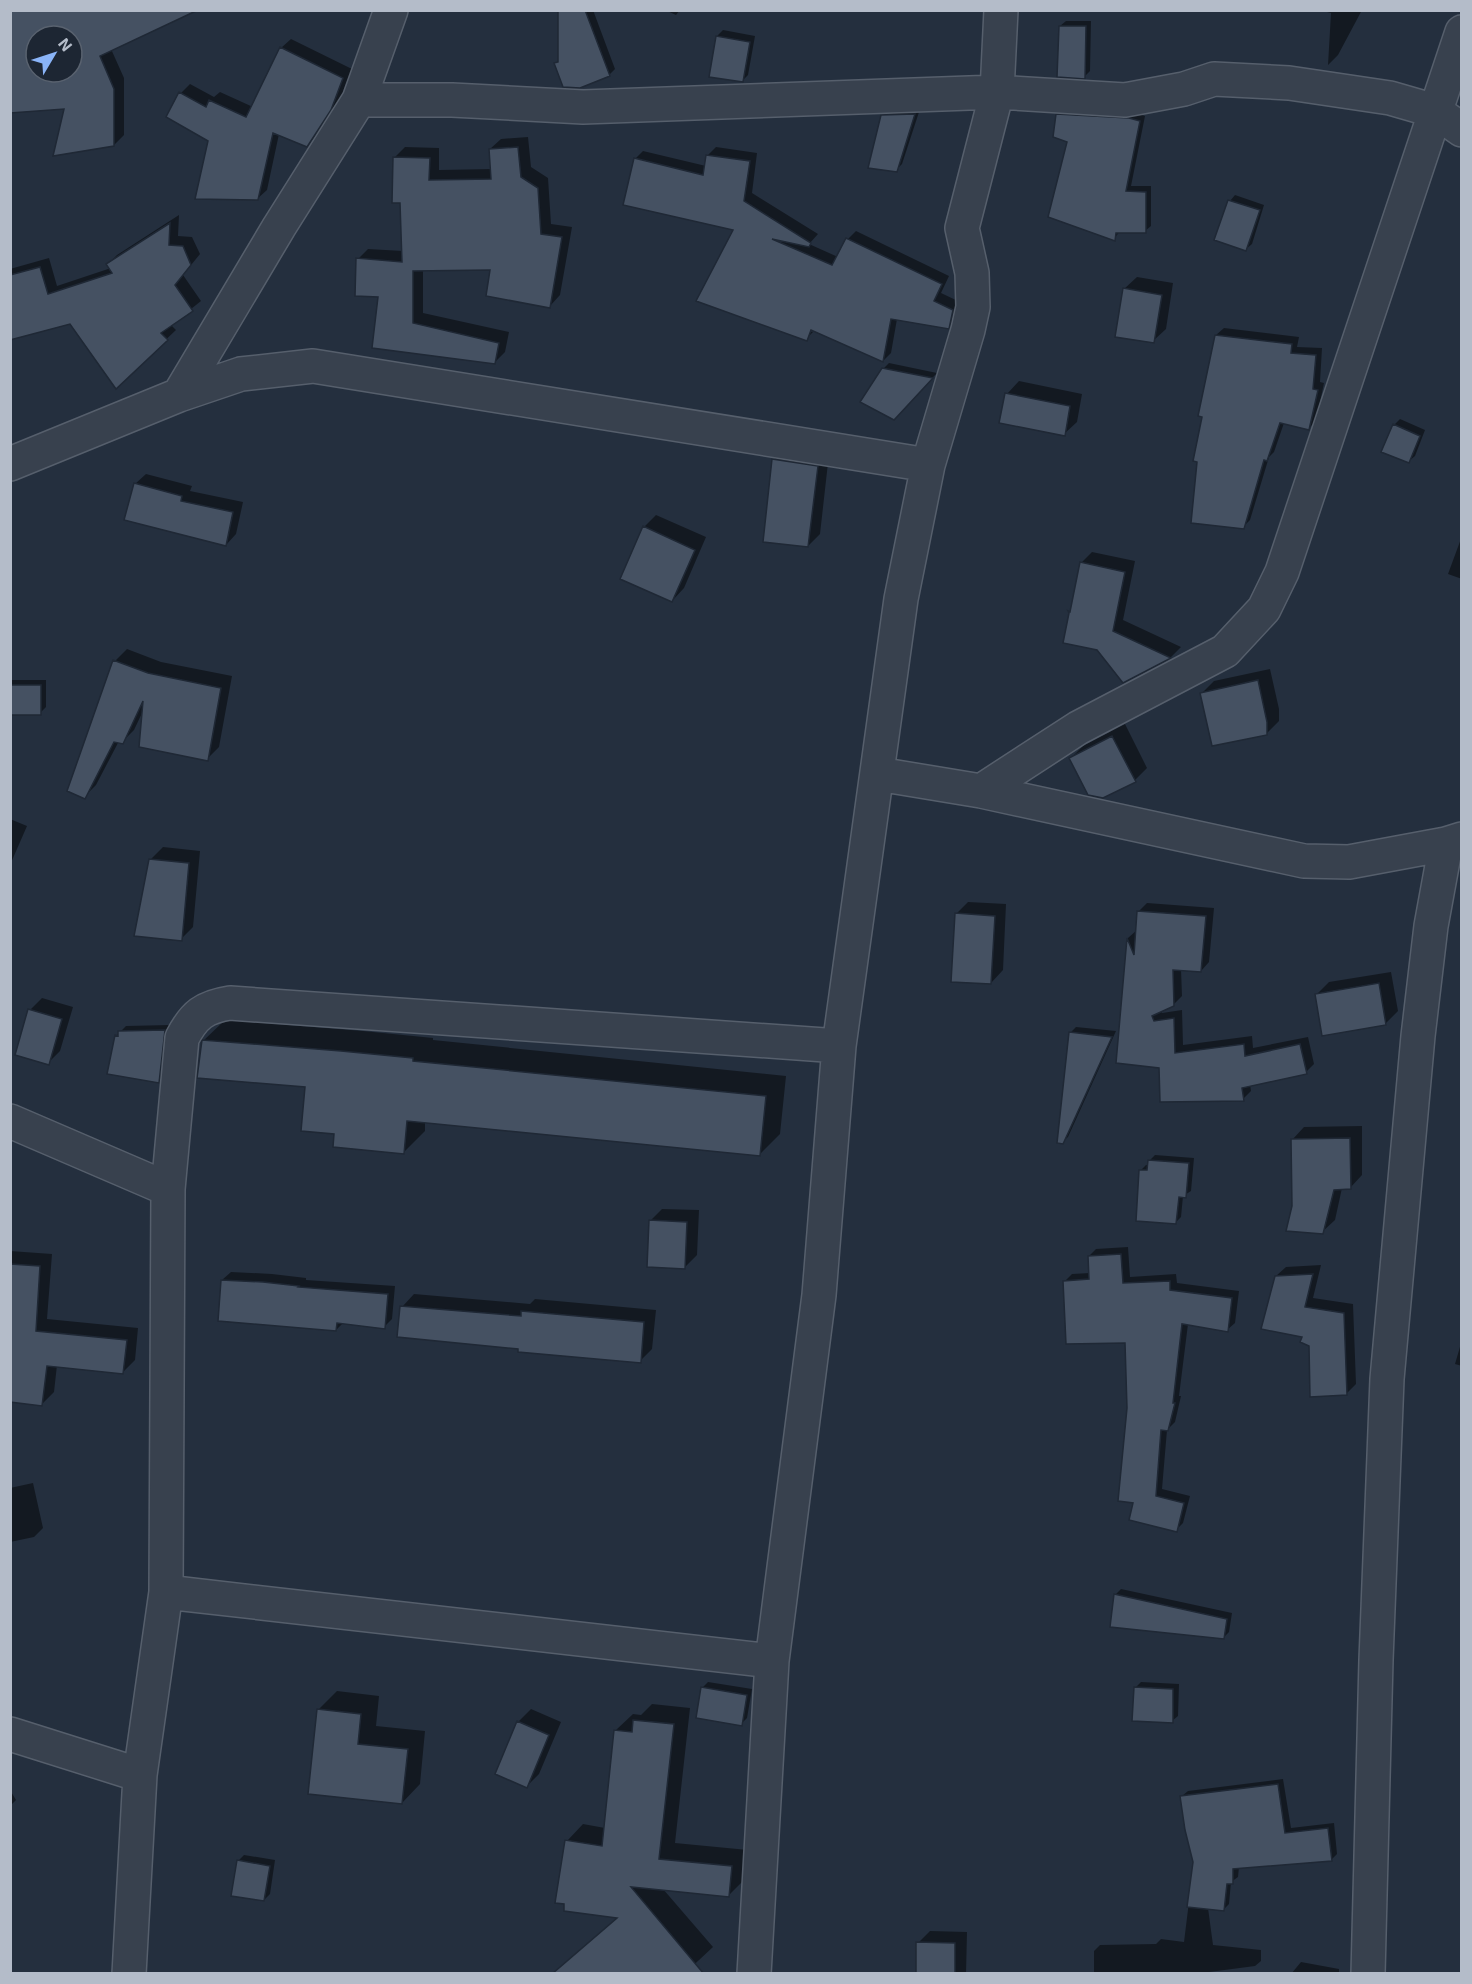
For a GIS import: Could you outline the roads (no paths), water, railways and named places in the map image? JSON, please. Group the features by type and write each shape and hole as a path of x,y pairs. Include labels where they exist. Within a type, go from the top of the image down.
{"street":[{"path":"178,395 358,100 391,10"},
{"path":"754,1974 771,1661 819,1295 839,1046 902,599 928,465 973,307 972,273 962,228 997,92 1001,10"},
{"path":"981,791 1078,728 1225,651 1264,609 1282,572 1461,32"},
{"path":"358,100 452,100 583,107 997,92 1125,100 1184,88 1214,79 1289,83 1390,98 1435,111 1461,130"},
{"path":"10,464 178,395 241,375 313,366 928,465"},
{"path":"878,774 981,791 1304,861 1349,862 1454,841 1431,926 1418,1036 1387,1379 1375,1671 1368,1974"},
{"path":"129,1974 140,1775 166,1592 168,1189 182,1038 189,1024 200,1013 215,1006 230,1003 839,1046"},
{"path":"10,1121 168,1189"},
{"path":"166,1592 771,1661"},
{"path":"10,1734 140,1775"}]}
